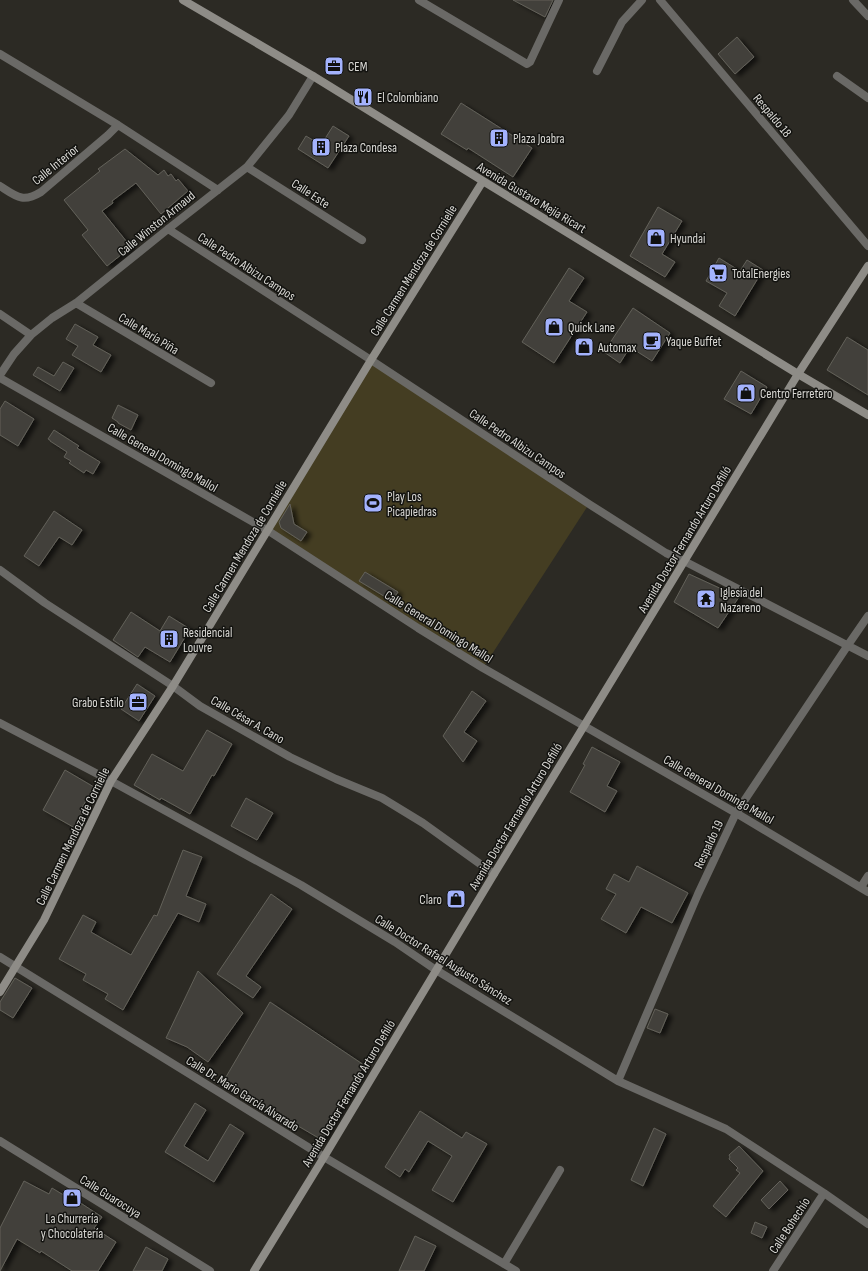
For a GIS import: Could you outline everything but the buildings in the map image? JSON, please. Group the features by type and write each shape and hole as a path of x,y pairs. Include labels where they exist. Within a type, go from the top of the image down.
{"street":[{"name":"Avenida Gustavo Mejía Ricart","path":"184,0 313,76 798,374 868,415"},
{"path":"419,0 527,64 530,62 559,0"},
{"path":"597,71 622,22 642,0"},
{"name":"Respaldo 18","path":"660,0 868,246"},
{"path":"853,0 868,16"},
{"path":"0,54 118,125 218,190"},
{"name":"Calle Winston Armaud","path":"0,377 14,354 31,335 52,318 76,303 247,167 289,115 313,76"},
{"path":"837,76 868,98"},
{"name":"Calle Interior","path":"0,186 15,196 25,199 32,198 41,192 118,125"},
{"name":"Calle Este","path":"247,167 362,240"},
{"name":"Calle Carmen Mendoza de Cornielle","path":"0,992 44,920 111,781 173,686 371,360 483,181"},
{"name":"Calle Pedro Albizu Campos","path":"168,229 371,360 666,554 684,561 868,656"},
{"name":"Avenida Doctor Fernando Arturo Defilló","path":"254,1271 798,374 868,266"},
{"name":"Calle María Piña","path":"76,303 211,383"},
{"path":"0,314 31,335"},
{"name":"Calle General Domingo Mallol","path":"0,377 267,530 424,632 483,668 736,813 864,889"},
{"name":"Calle César A. Cano","path":"0,570 46,603 173,686 200,706 290,757 392,803 494,874"},
{"name":"Respaldo 19","path":"618,1081 698,894 736,813 868,616"},
{"name":"Calle Doctor Rafael Augusto Sánchez","path":"0,723 111,781 301,885 395,942 436,970 618,1081 726,1129 824,1193 868,1224"},
{"path":"864,889 868,876"},
{"name":"Calle Dr. Mario García Alvarado","path":"0,957 324,1157 516,1271"},
{"name":"Calle Guarocuya","path":"0,1141 210,1271"},
{"path":"504,1264 560,1170"},
{"name":"Calle Bohechío","path":"773,1271 824,1193"}],"shaded area":[{"path":"371,360 589,504 483,668 267,530"}],"place":[{"name":"CEM","path":"334,66"},
{"name":"El Colombiano","path":"363,97"},
{"name":"Plaza Joabra","path":"499,138"},
{"name":"Plaza Condesa","path":"321,147"},
{"name":"Hyundai","path":"656,238"},
{"name":"TotalEnergies","path":"718,273"},
{"name":"Quick Lane","path":"554,327"},
{"name":"Yaque Buffet","path":"652,341"},
{"name":"Automax","path":"584,347"},
{"name":"Centro Ferretero","path":"746,393"},
{"name":"Play Los Picapiedras","path":"373,503"},
{"name":"Iglesia del Nazareno","path":"706,599"},
{"name":"Residencial Louvre","path":"169,639"},
{"name":"Grabo Estilo","path":"138,702"},
{"name":"Claro","path":"456,899"},
{"name":"La Churrería y Chocolatería","path":"72,1198"}]}
